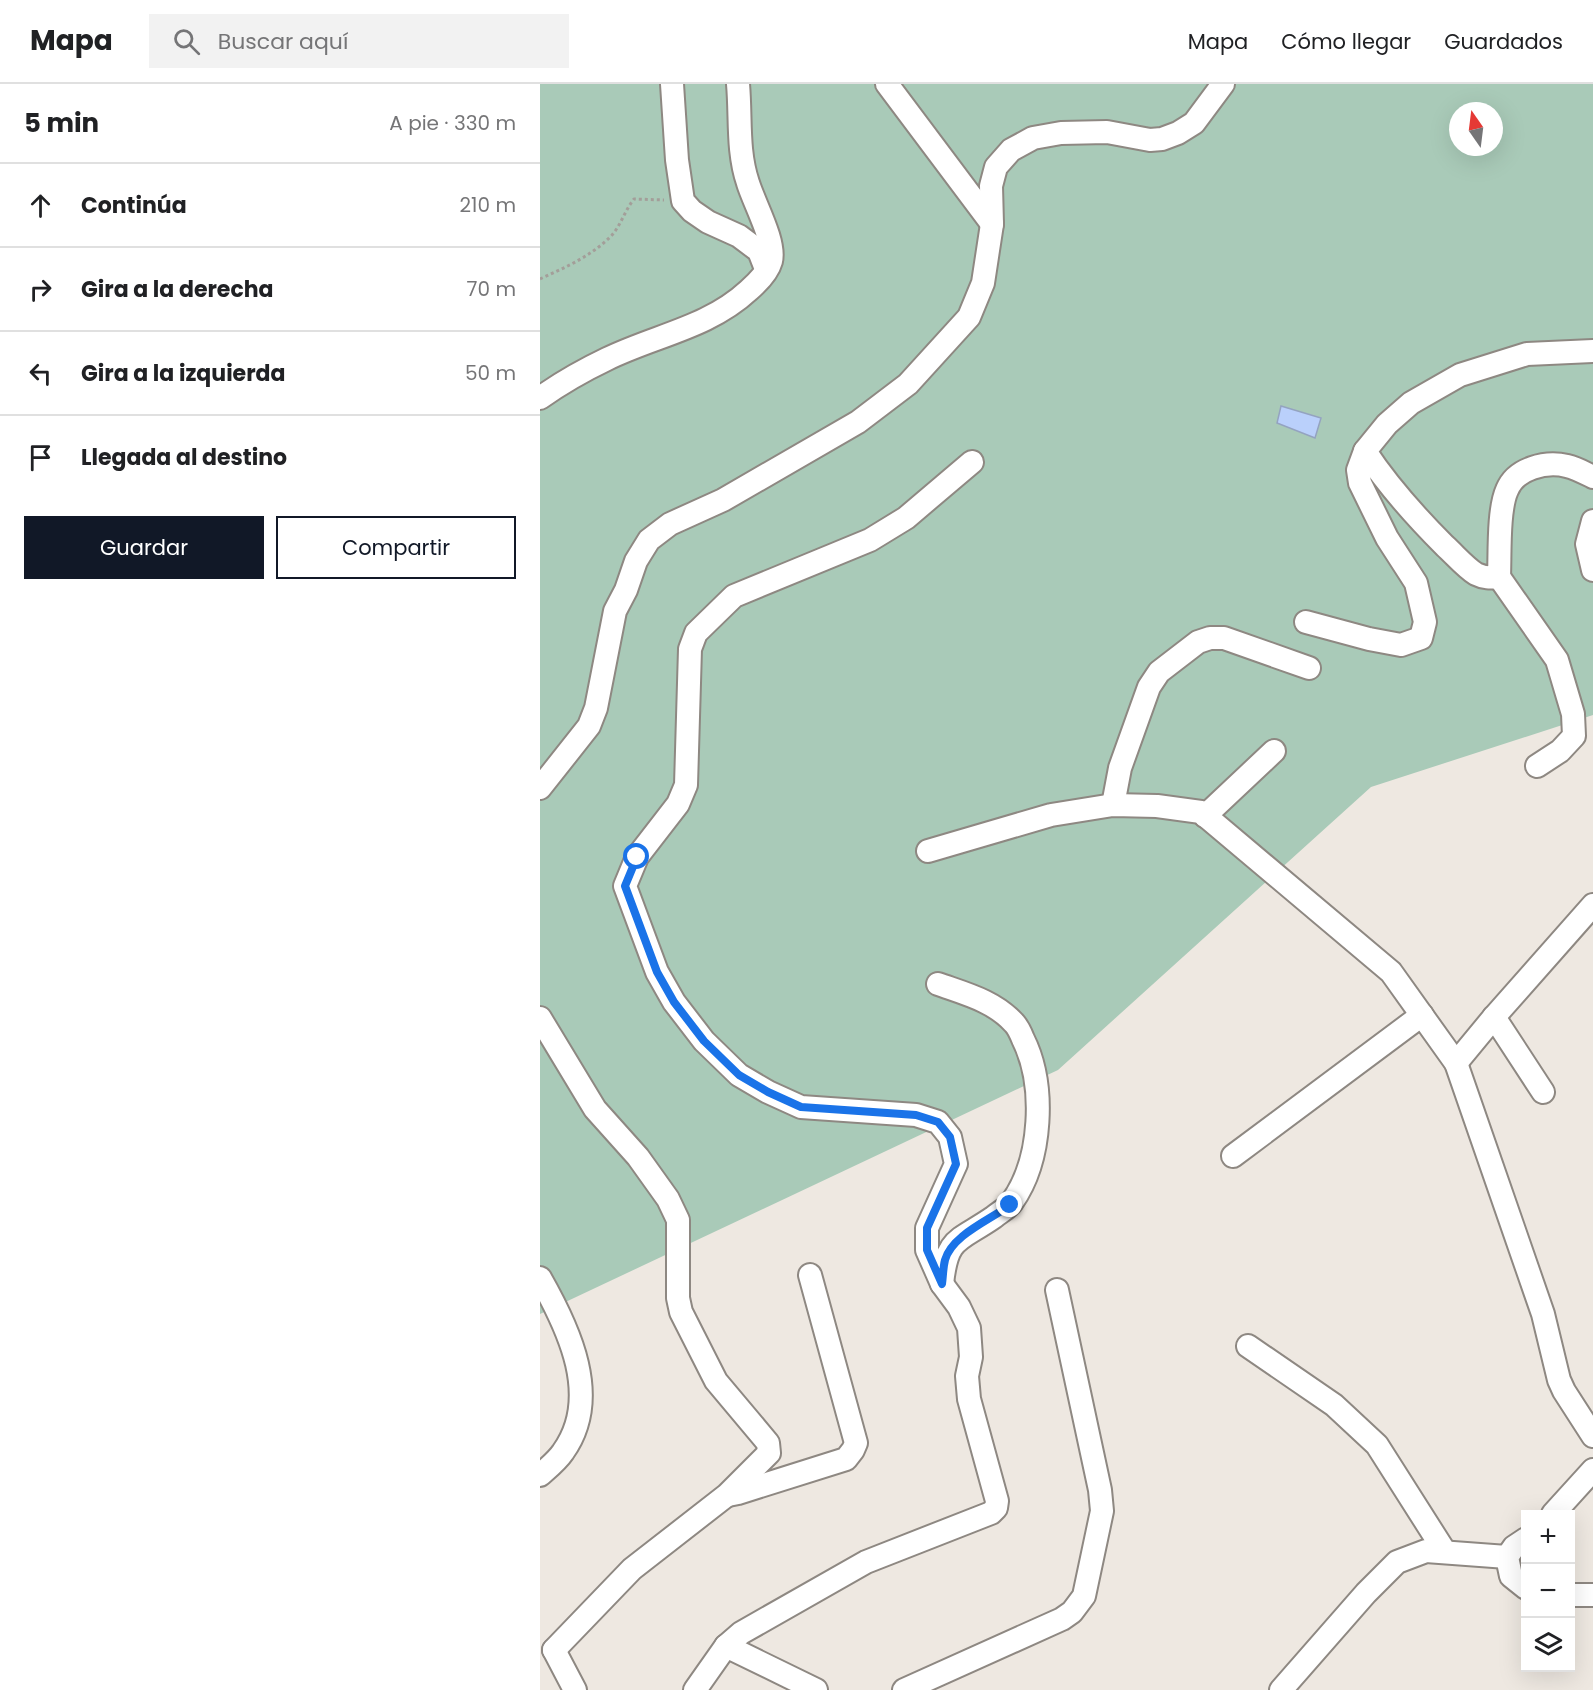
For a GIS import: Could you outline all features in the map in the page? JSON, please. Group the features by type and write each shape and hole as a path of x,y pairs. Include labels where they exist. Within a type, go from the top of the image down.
{"street":[{"path":"672,84 682,201 700,216 740,236 759,251 766,269"},
{"path":"540,398 607,358 718,315 738,301 759,281 771,261 769,237 747,181 740,143 738,84"},
{"path":"887,84 992,224"},
{"path":"540,788 589,726 596,708 615,611 626,590 636,561 649,540 670,524 723,500 858,422 908,384 969,317 983,283 992,224 992,186 996,167 1011,150 1033,138 1061,133 1107,132 1150,140 1169,137 1194,123 1223,84"},
{"path":"1306,622 1401,645 1421,638 1425,622 1416,583 1387,538 1360,483 1358,470 1365,451 1387,424 1411,403 1460,375 1527,354 1593,351"},
{"path":"1365,451 1391,488 1421,522 1459,559 1476,574 1487,578 1499,578"},
{"path":"695,1690 726,1646 741,1633 866,1562 991,1513 998,1501 969,1399 967,1376 971,1357 969,1328 959,1307 942,1284 927,1250 927,1228 956,1164 950,1137 938,1122 916,1115 801,1107 768,1092 739,1075 704,1041 674,1002 648,951 625,886 637,857 678,804 686,785 690,649 696,633 734,596 870,540 906,518 972,462"},
{"path":"1537,766 1560,751 1574,736 1573,714 1557,660 1499,578 1503,501 1516,476 1532,468 1550,465 1568,466 1593,477"},
{"path":"1593,521 1587,544 1593,570"},
{"path":"1113,805 1120,768 1149,687 1159,672 1198,642 1210,638 1224,638 1309,668"},
{"path":"1205,816 1274,752"},
{"path":"928,851 1051,815 1113,805 1156,806 1202,812 1391,972 1456,1064 1543,1314 1559,1380 1593,1437"},
{"path":"1456,1064 1494,1017 1593,906"},
{"path":"938,984 989,1002 1016,1024 1034,1068 1038,1101 1035,1144 1021,1187 1010,1205 967,1233 952,1246 945,1260 942,1284"},
{"path":"1233,1155 1422,1015"},
{"path":"1494,1017 1543,1092"},
{"path":"540,1018 594,1109 638,1157 668,1199 678,1220 678,1298 681,1312 716,1381 768,1443 769,1453 727,1495 632,1569 547,1649 575,1690"},
{"path":"727,1495 846,1459 856,1443 810,1275"},
{"path":"540,1278 575,1351 581,1397 578,1426 563,1454 540,1475"},
{"path":"904,1690 1062,1619 1072,1612 1084,1596 1102,1511 1100,1490 1057,1290"},
{"path":"1248,1346 1334,1405 1377,1446 1445,1552"},
{"path":"1557,1510 1593,1470"},
{"path":"1521,1542 1514,1547 1507,1557 1511,1576 1521,1584"},
{"path":"1281,1690 1366,1593 1397,1562 1426,1551 1507,1557"},
{"path":"1575,1595 1593,1595"},
{"path":"726,1646 816,1690"}],"path":[{"path":"540,279 587,257 613,234 634,199 682,201"}],"green space":[{"path":"540,84 1593,84 1593,715 1371,787 1058,1070 540,1314"}],"water":[{"path":"1281,406 1321,418 1315,438 1277,423"}],"route":[{"path":"637,857 625,886 657,972 674,1002 704,1041 739,1075 768,1092 801,1107 916,1115 938,1122 950,1137 956,1164 927,1228 927,1250 942,1284 945,1260 952,1246 967,1233 1010,1205"}]}
